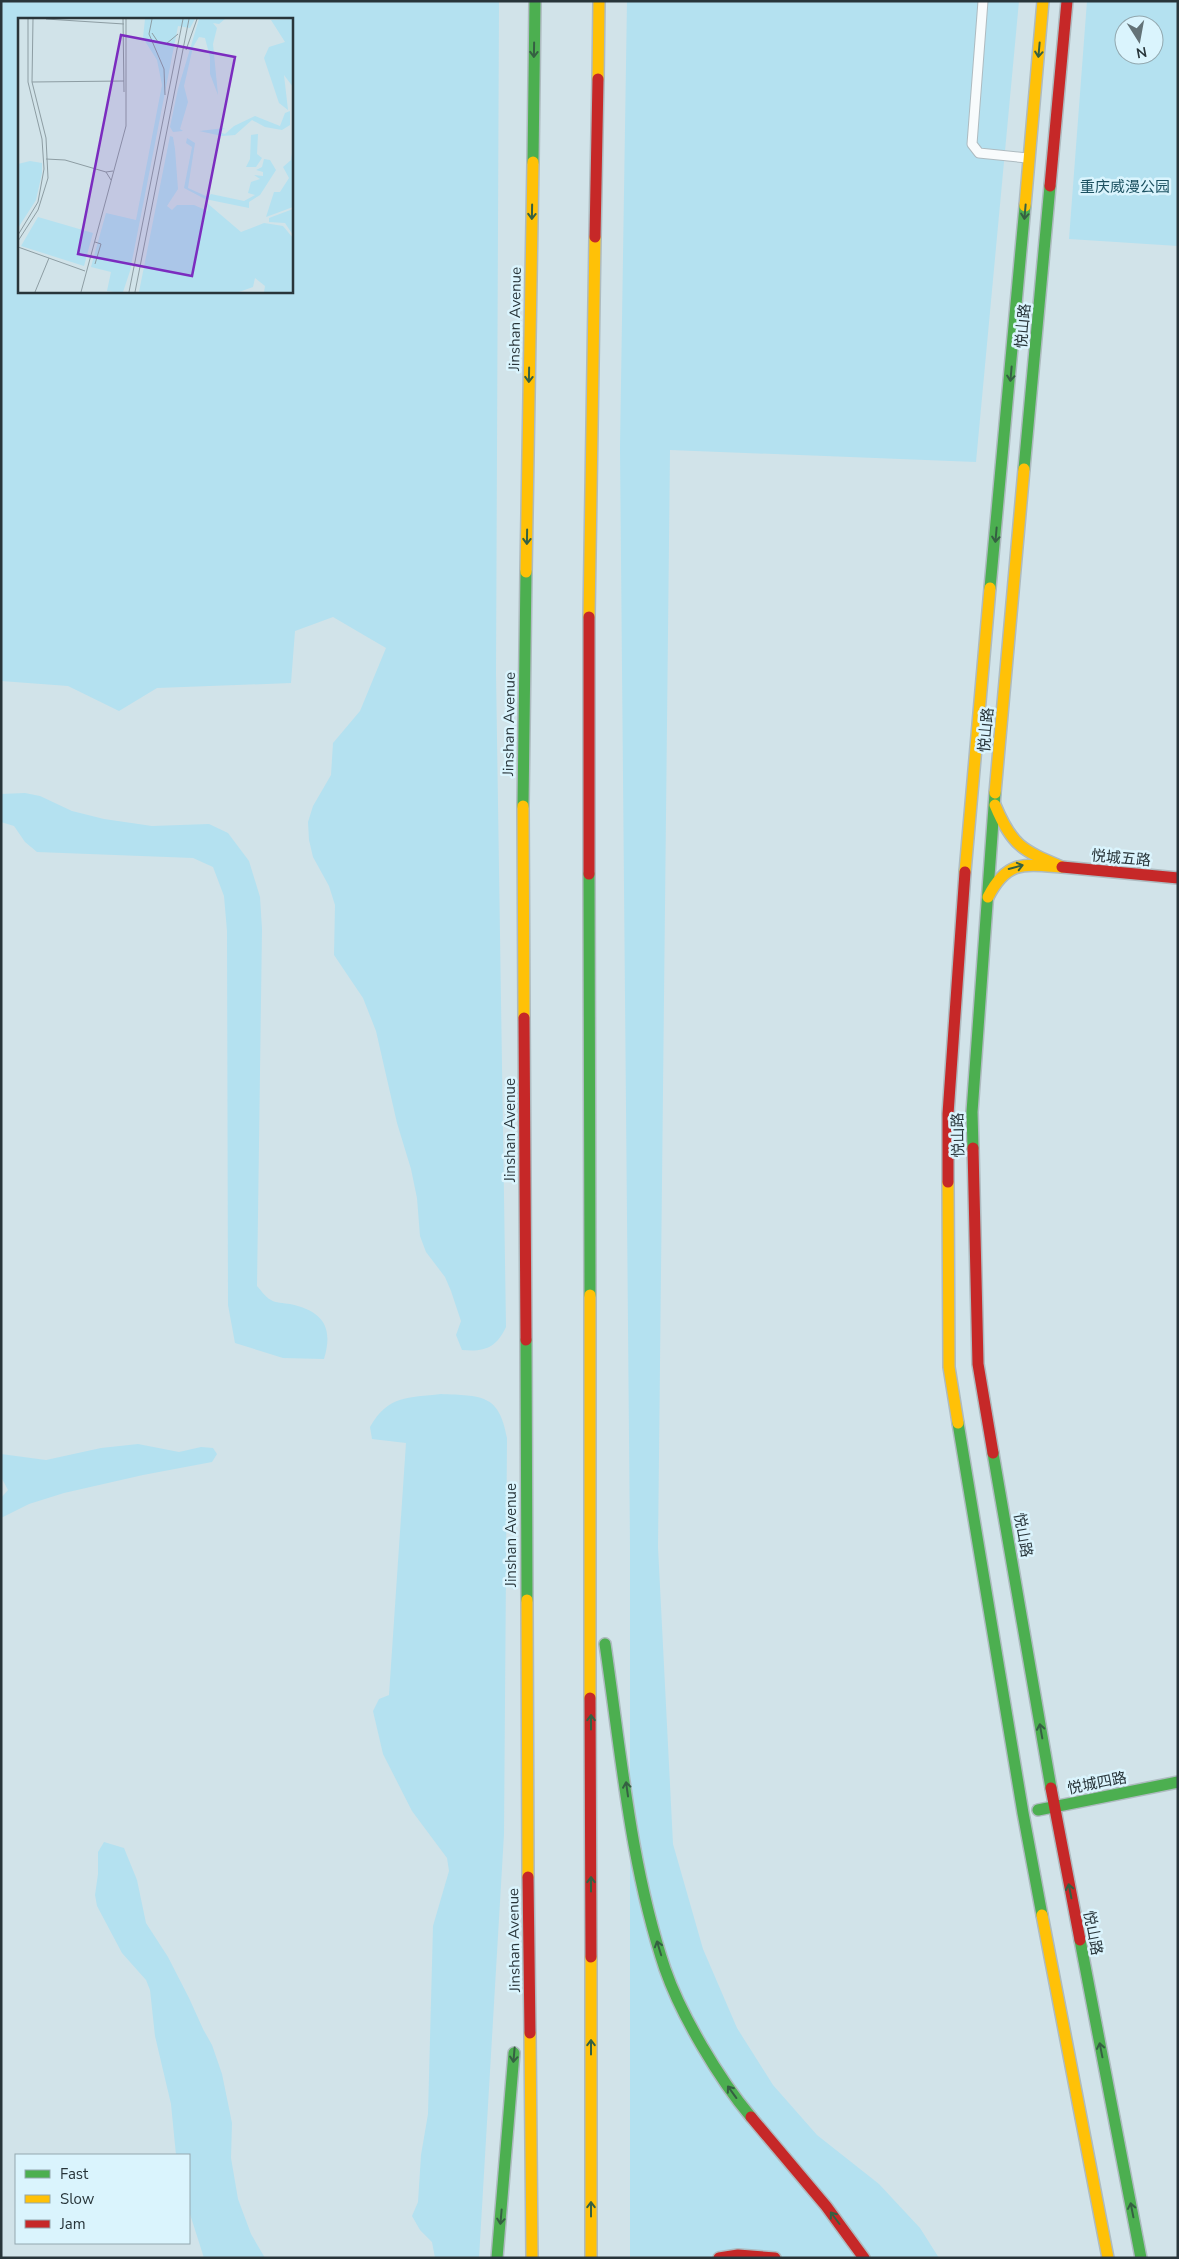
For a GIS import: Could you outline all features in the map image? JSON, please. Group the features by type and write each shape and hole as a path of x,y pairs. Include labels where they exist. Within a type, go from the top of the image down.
{"main road":[{"name":"Jinshan Avenue","path":"532,2258 528,1884 523,790 535,1"},
{"path":"591,2258 589,602 600,1"},
{"name":"悦山路","path":"1043,1 966,861 948,1114 949,1367 1023,1813 1108,2258"},
{"name":"悦山路","path":"1067,1 994,802 972,1112 978,1364 1054,1807 1141,2258"},
{"path":"994,802 1006,832 1015,844 1027,852 1062,868"},
{"name":"悦城五路","path":"986,902 994,883 1002,873 1011,867 1023,864 1178,878"},
{"path":"591,1555 635,1847 655,1935 666,1972 682,2007 721,2077 742,2106 826,2206 864,2258"},
{"name":"悦城四路","path":"1023,1813 1178,1782"},
{"path":"518,2012 528,1884"},
{"path":"498,2258 515,2042"},
{"path":"719,2258 738,2255 775,2258"}],"lane":[{"path":"983,1 972,144 978,153 1030,159"}],"green space":[{"path":"1,1 499,1 496,673 506,1327 494,1344 483,1349 462,1350 456,1335 461,1321 451,1291 445,1277 426,1252 420,1236 417,1198 411,1169 397,1123 376,1031 363,998 334,955 335,905 329,886 313,857 309,840 308,822 313,806 331,775 333,743 360,711 386,648 333,617 295,631 291,683 157,688 119,711 68,686 1,681"},
{"path":"627,1 1019,1 976,462 670,450 658,1547 673,1844 703,1949 737,2028 773,2085 817,2135 879,2184 920,2228 939,2258 630,2258 630,1546 620,448"},
{"name":"重庆威漫公园","path":"1087,1 1178,1 1178,246 1069,239"},
{"path":"25,793 40,796 72,811 104,819 152,826 209,824 228,833 249,861 260,897 262,929 257,1286 273,1301 301,1307 310,1311 323,1322 327,1337 324,1359 283,1358 235,1343 228,1305 227,931 224,896 213,867 193,858 37,852 25,842 14,826 1,822 1,794"},
{"path":"441,1394 467,1395 486,1400 499,1412 504,1423 507,1438 504,1834 479,2258 435,2258 432,2242 420,2230 412,2216 418,2202 421,2155 428,2114 433,1926 449,1871 447,1858 412,1811 383,1754 373,1711 379,1699 389,1695 406,1443 372,1439 370,1427 384,1409 400,1400"},
{"path":"138,1444 179,1452 201,1447 213,1448 217,1454 212,1462 64,1493 29,1504 1,1518 1,1498 8,1490 1,1477 1,1454 46,1460 101,1448"},
{"path":"104,1842 124,1848 137,1880 146,1923 168,1957 212,2045 222,2074 232,2123 231,2158 238,2199 251,2234 265,2258 204,2258 190,2214 190,2154 176,2154 171,2104 155,2036 150,1990 146,1980 122,1953 97,1906 95,1895 98,1874 98,1852"}],"traffic: fast":[{"path":"533,162 535,1"},
{"path":"1024,469 1050,186"},
{"path":"990,588 1025,206"},
{"path":"523,806 526,572"},
{"path":"973,1148 972,1112 995,793"},
{"path":"589,874 590,1295"},
{"path":"526,1340 527,1600"},
{"path":"958,1423 1023,1813 1042,1915"},
{"path":"993,1453 1051,1788"},
{"path":"605,1644 635,1849 643,1890 665,1969 681,2006 702,2046 726,2084 751,2117"},
{"path":"1038,1810 1178,1782"},
{"path":"1080,1940 1141,2258"},
{"path":"497,2258 514,2053"}],"traffic: slow":[{"path":"598,79 599,1"},
{"path":"1025,206 1043,1"},
{"path":"526,572 533,162"},
{"path":"589,617 595,237"},
{"path":"995,793 1024,469"},
{"path":"965,872 990,588"},
{"path":"988,897 1002,876 1010,870 1027,865 1062,867 1037,856 1020,845 1007,830 995,805"},
{"path":"523,806 524,1018"},
{"path":"948,1182 949,1367 958,1423"},
{"path":"590,1295 590,1698"},
{"path":"527,1600 528,1877"},
{"path":"1042,1915 1108,2258"},
{"path":"591,1957 591,2258"},
{"path":"530,2033 532,2258"}],"traffic: jam":[{"path":"1050,186 1067,1"},
{"path":"595,237 598,79"},
{"path":"589,617 589,874"},
{"path":"1062,867 1178,878"},
{"path":"948,1182 948,1114 965,872"},
{"path":"524,1018 526,1340"},
{"path":"973,1148 978,1364 993,1453"},
{"path":"590,1698 591,1957"},
{"path":"1051,1788 1080,1940"},
{"path":"528,1877 530,2033"},
{"path":"751,2117 826,2206 864,2258"},
{"path":"719,2258 738,2255 775,2258"}]}
